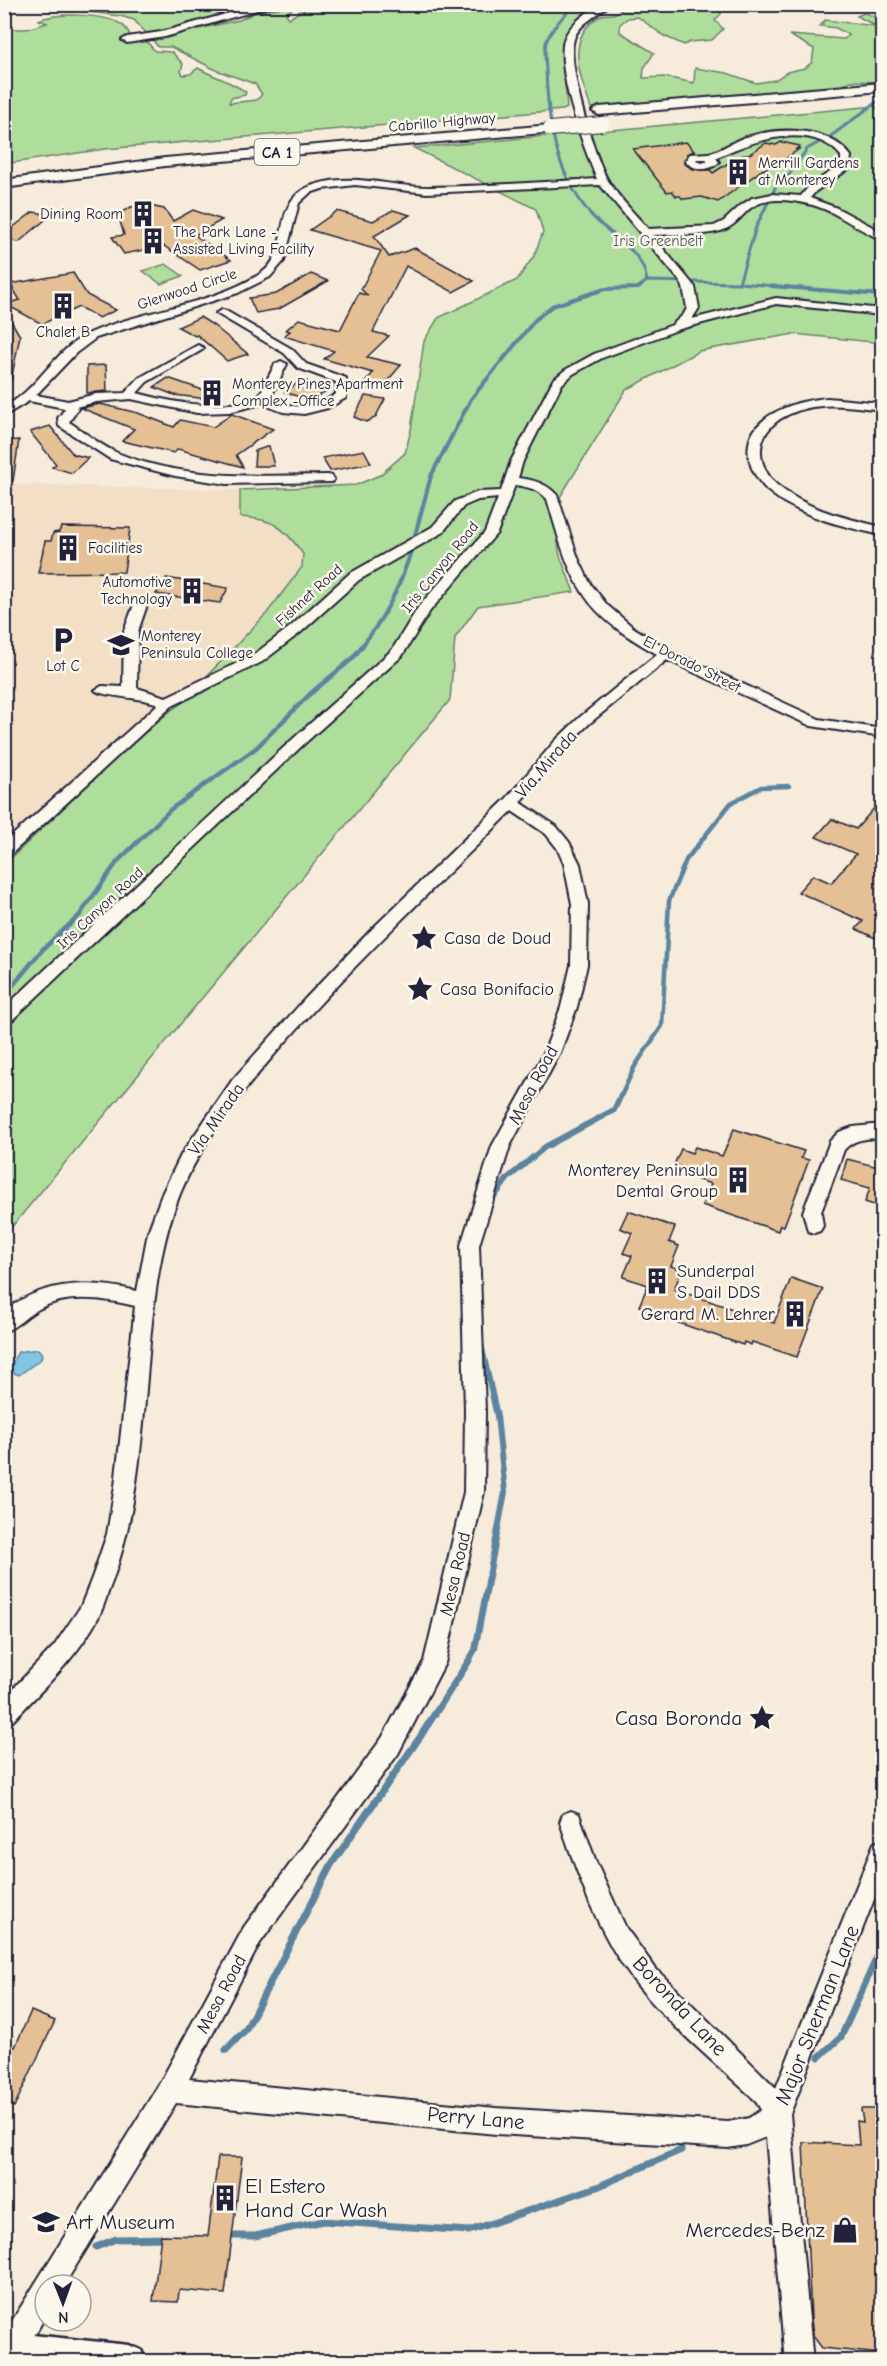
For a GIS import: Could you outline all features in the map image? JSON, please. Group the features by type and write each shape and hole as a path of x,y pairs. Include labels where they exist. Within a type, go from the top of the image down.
{"highway":[{"name":"Cabrillo Highway","path":"601,118 882,87"},
{"name":"Cabrillo Highway","path":"112,154 882,100"},
{"name":"Cabrillo Highway","path":"4,184 154,164 548,122"},
{"path":"4,170 24,167"}],"main road":[{"path":"6,2353 129,2361"}],"street":[{"path":"127,40 162,35 274,4"},
{"path":"606,4 582,20 569,39 567,58 595,165 603,182 672,262 689,287 693,308 676,327"},
{"path":"710,157 754,138 774,135 813,137 838,147 846,156 844,169 815,185 804,200"},
{"name":"Glenwood Circle","path":"4,413 27,398 72,351 92,336 234,291 266,275 279,261 294,202 313,188 346,182 427,190 603,182"},
{"path":"646,232 712,230 730,224 745,206 755,201 777,197 804,200 882,236"},
{"name":"Iris Canyon Road","path":"4,1018 299,741 397,653 424,609 491,533 510,480 539,414 557,382 568,372 598,356 676,327 777,301 882,312"},
{"path":"222,313 288,351 302,366"},
{"path":"131,395 143,380 198,348"},
{"path":"263,400 281,364 278,361 288,351"},
{"path":"27,398 68,405 89,399 131,395 204,411 233,409 263,400 287,410 302,411 334,402 342,395 342,380 302,366 281,364"},
{"path":"882,407 834,400 795,407 766,424 758,437 754,454 764,478 772,487 789,498 830,516 882,531"},
{"path":"68,405 72,409 64,418 63,423 95,441 107,452 148,466 227,480 328,479"},
{"name":"El Dorado Street","path":"510,480 533,484 546,490 553,498 571,558 584,583 602,608 617,622 666,654 816,723 882,733"},
{"name":"Fishnet Road","path":"7,846 124,739 182,692 206,681 229,675 272,650 356,576 438,529 464,500 480,495 505,495"},
{"path":"130,691 131,631 141,605"},
{"name":"Via Mirada","path":"4,1714 62,1653 90,1612 104,1575 117,1534 125,1486 145,1301 156,1232 187,1160 239,1084 310,1004 379,932 511,803 560,744 585,720 666,654"},
{"path":"102,690 153,694 167,703"},
{"name":"Mesa Road","path":"56,2273 170,2090 252,1935 390,1746 434,1663 474,1492 476,1411 470,1245 501,1146 552,1053 569,1007 579,964 580,904 568,855 551,830 511,803"},
{"path":"814,1227 812,1212 836,1146 845,1137 859,1132 882,1131"},
{"path":"4,1324 37,1300 68,1291 114,1292 145,1301"},
{"name":"Boronda Lane","path":"571,1822 586,1865 618,1936 647,1978 765,2092 777,2114"},
{"name":"Major Sherman Lane","path":"799,2361 777,2114 882,1851"},
{"name":"Perry Lane","path":"170,2090 496,2121 728,2135 753,2131 777,2114"},
{"path":"6,2353 33,2310"}],"shaded area":[{"name":"Monterey Peninsula College","path":"5,484 240,490 240,517 272,521 294,541 303,554 302,567 267,613 203,688 175,707 143,734 5,864"}],"green space":[{"path":"96,4 267,5 147,34 134,20 82,11 85,8 93,8"},
{"path":"336,4 582,4 590,7 565,34 562,43 567,108 563,110 105,149 5,164 5,29 27,29 47,23 39,20 47,17 67,15 111,20 124,26 133,41 147,42 155,51 172,52 183,64 181,71 183,75 190,74 198,68 246,92 245,95 231,98 229,103 257,100 262,94 255,84 216,70 171,47 158,47 152,39 239,20 254,13 292,5 291,10 286,14 289,18 303,10"},
{"path":"630,4 714,5 721,11 715,20 723,29 712,40 690,42 684,45 664,36 638,17 628,18 620,24 620,32 654,53 644,68 643,78 665,77 694,83 695,68 727,73 756,83 775,80 787,72 805,68 812,62 814,49 789,35 844,39 849,35 836,28 820,26 825,20 876,26 857,16 864,13 882,19 882,82 851,81 841,86 591,108 578,58 578,46 582,35 600,16 615,13"},
{"name":"Iris Greenbelt","path":"876,106 882,121 882,140 879,140 882,150 882,343 794,334 699,351 626,390 560,497 562,501 552,505 560,556 574,592 478,606 455,638 450,700 5,1235 5,864 85,787 168,713 200,688 207,676 267,613 302,567 303,554 283,531 269,522 240,517 240,490 356,485 380,475 405,453 411,430 424,341 438,318 517,280 534,256 543,232 536,209 414,148"},
{"path":"166,264 183,276 161,284 143,271"}],"water":[{"path":"38,1349 42,1354 41,1359 19,1375 11,1372 10,1367 18,1352"}],"building":[{"name":"Merrill Gardens at Monterey","path":"686,142 694,151 688,153 684,163 692,169 710,170 713,173 766,143 776,145 781,142 800,146 778,164 762,170 718,202 702,197 683,199 672,191 667,192 633,149"},
{"name":"The Park Lane - Assisted Living Facility","path":"145,205 164,209 173,221 193,210 222,220 195,235 231,260 200,270 164,246 124,254 112,237 124,235 118,214 131,207"},
{"path":"393,210 410,215 374,236 389,257 415,248 474,281 453,292 406,266 373,332 389,336 367,357 401,365 379,391 361,387 373,373 324,359 334,351 284,336 290,331 286,330 299,319 340,330 359,293 368,296 361,289 381,251 310,230 337,211 373,221"},
{"path":"33,212 51,215 19,242 4,240 4,234"},
{"path":"73,273 87,295 116,310 99,318 79,307 42,324 5,304 20,300 10,284"},
{"path":"311,274 328,281 279,309 256,313 249,298 276,294"},
{"path":"4,309 20,336 11,381 4,380"},
{"path":"200,317 248,354 227,361 197,335 178,327"},
{"path":"106,365 107,391 87,393 87,366"},
{"path":"168,378 217,395 216,400 174,395 154,387"},
{"path":"299,382 325,392 311,401 285,392"},
{"path":"365,396 385,399 375,418 366,422 354,417"},
{"path":"100,404 138,413 174,427 180,420 213,427 232,414 273,429 236,455 243,467 178,449 174,453 122,441 134,429 81,408"},
{"path":"50,426 73,454 88,458 72,473 52,467 56,464 30,432"},
{"path":"19,440 13,481 4,481 4,441"},
{"path":"269,446 274,466 254,466 255,451"},
{"path":"364,450 371,463 330,471 322,458"},
{"name":"Facilities","path":"61,527 130,528 124,572 38,573 45,541 51,541 53,533 59,532"},
{"name":"Automotive Technology","path":"166,578 228,588 220,603 156,594"},
{"path":"882,799 882,941 856,929 863,921 798,892 813,875 831,883 856,854 816,837 832,819 856,829"},
{"name":"Monterey Peninsula Dental Group","path":"734,1129 804,1151 801,1158 809,1160 784,1226 780,1225 778,1231 702,1205 711,1184 683,1175 686,1169 674,1165 681,1149 692,1153 695,1147 722,1156"},
{"path":"847,1159 878,1167 882,1160 882,1208 865,1202 870,1188 841,1180"},
{"name":"Sunderpal S Dail DDS","path":"628,1211 675,1227 669,1242 679,1246 671,1266 682,1270 674,1289 774,1323 791,1278 823,1289 797,1357 752,1342 751,1345 744,1342 743,1345 644,1311 645,1308 639,1306 648,1285 623,1277 632,1256 623,1253 632,1233 620,1228"},
{"path":"31,2011 55,2021 14,2107 4,2102 4,2043 15,2047"},
{"name":"Mercedes-Benz","path":"861,2109 882,2109 882,2354 822,2348 813,2336 811,2319 803,2142 859,2145 857,2121 863,2122"},
{"name":"El Estero Hand Car Wash","path":"218,2157 242,2157 225,2294 179,2290 178,2302 153,2301 161,2235 208,2236"}],"waterway":[{"path":"576,4 556,25 545,47 547,90 555,144 567,178 576,194 595,219 631,250 644,269 647,281"},
{"path":"739,283 756,227 777,184 789,175 807,149 831,136 882,98"},
{"path":"639,287 647,281"},
{"path":"647,281 739,283"},
{"path":"739,283 789,287"},
{"path":"415,535 431,476 471,399 535,320 552,306 605,289 641,286"},
{"path":"771,286 882,295"},
{"path":"362,646 392,600 412,548"},
{"path":"4,996 43,949 79,916 118,861 171,809 256,748 311,693 352,659 363,645"},
{"path":"621,1096 635,1066 662,1026 669,901 686,860 731,803 761,787 789,786"},
{"path":"491,1201 508,1178 545,1147 614,1110 621,1095"},
{"path":"469,1660 475,1650 505,1492 497,1416 481,1344"},
{"path":"226,2050 246,2029 331,1865 420,1737 470,1659"},
{"path":"819,2057 841,2037 882,1946"},
{"path":"226,2236 255,2236 323,2221 469,2231 597,2187 681,2150"},
{"path":"96,2247 116,2239 166,2238"}],"place":[{"name":"Merrill Gardens at Monterey","path":"738,172"},
{"name":"Dining Room","path":"143,214"},
{"name":"The Park Lane - Assisted Living Facility","path":"153,241"},
{"name":"Chalet B","path":"63,306"},
{"name":"Monterey Pines Apartment Complex -Office","path":"212,393"},
{"name":"Facilities","path":"68,548"},
{"name":"Automotive Technology","path":"192,591"},
{"name":"Lot C","path":"63,640"},
{"name":"Monterey Peninsula College","path":"121,645"},
{"name":"Casa de Doud","path":"424,938"},
{"name":"Casa Bonifacio","path":"420,989"},
{"name":"Monterey Peninsula Dental Group","path":"738,1180"},
{"name":"Sunderpal S Dail DDS","path":"657,1281"},
{"name":"Gerard M. Lehrer","path":"795,1314"},
{"name":"Casa Boronda","path":"762,1718"},
{"name":"El Estero Hand Car Wash","path":"225,2198"},
{"name":"Art Museum","path":"46,2222"},
{"name":"Mercedes-Benz","path":"845,2230"}]}
